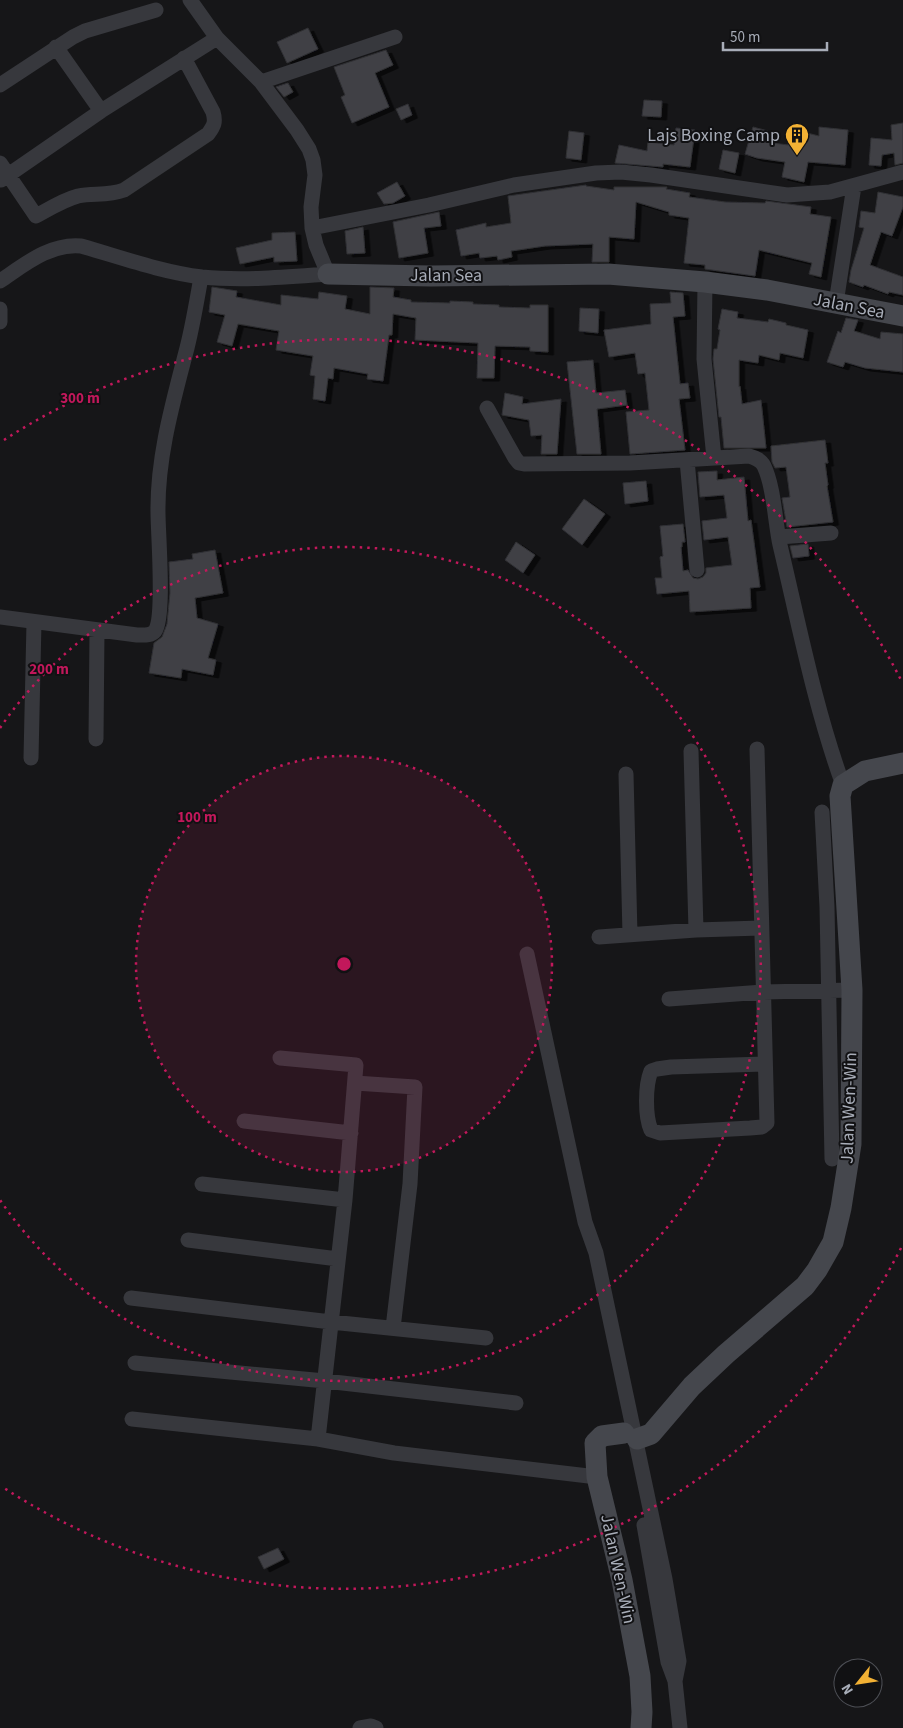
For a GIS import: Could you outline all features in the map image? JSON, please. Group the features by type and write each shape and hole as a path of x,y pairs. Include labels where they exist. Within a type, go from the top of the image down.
{"street":[{"path":"190,0 217,38 262,82 309,149 315,175 311,207 312,228 316,245 328,274"},
{"path":"0,86 56,46 85,32 156,10"},
{"path":"262,82 395,37"},
{"path":"184,58 215,120 215,125 208,134 124,190 112,194 80,196 36,216 3,173 184,58 217,38"},
{"path":"56,46 101,111"},
{"path":"312,228 514,185 596,173 621,172 651,175 787,195 816,194 854,186 903,172"},
{"path":"836,303 854,186"},
{"name":"Jalan Sea","path":"0,282 54,248 67,244 202,277 260,278 328,274 430,276 598,274 705,282 767,290 903,316"},
{"path":"0,617 97,630 150,635 154,632 157,626 161,601 159,475 169,417 188,345 202,277"},
{"path":"705,282 704,359 714,458"},
{"path":"0,309 0,322"},
{"path":"487,408 515,458 519,463 524,464 630,463 749,456 758,459 763,464 770,488 779,538 828,744 843,785 865,771 903,764"},
{"path":"687,460 697,570"},
{"path":"779,538 830,533"},
{"path":"31,758 34,622"},
{"path":"96,740 97,630"},
{"path":"757,749 767,1123 762,1127 660,1133 651,1130 648,1122 647,1102 650,1072 671,1067 764,1064"},
{"path":"691,751 696,930"},
{"path":"626,774 630,935"},
{"name":"Jalan Wen-Win","path":"641,1728 640,1676 622,1580 597,1477 595,1443 602,1436 651,1434 692,1386 804,1286 817,1270 833,1242 841,1208 851,1144 852,990 840,811 840,796 843,785"},
{"path":"822,812 827,907 832,1159"},
{"path":"599,937 696,930 761,928"},
{"path":"527,954 584,1222 587,1256 630,1436 668,1662 675,1681 680,1728"},
{"path":"669,999 763,992 852,990"},
{"path":"280,1058 356,1066 345,1200 318,1439"},
{"path":"355,1083 414,1087 410,1184 393,1328"},
{"path":"244,1121 351,1133"},
{"path":"202,1184 345,1200"},
{"path":"188,1240 338,1259"},
{"path":"130,1298 486,1338"},
{"path":"135,1363 325,1381 516,1403"},
{"path":"132,1419 318,1439 394,1453 597,1477"},
{"path":"360,1728 371,1726 376,1728"}],"building":[{"path":"308,28 318,49 287,63 277,42"},
{"path":"386,50 393,65 375,73 389,107 352,123 341,97 345,95 334,67"},
{"path":"288,83 293,92 284,97 276,87"},
{"path":"644,100 662,101 661,117 642,116"},
{"path":"408,104 412,115 401,120 396,109"},
{"path":"903,123 903,163 895,165 894,153 882,155 881,166 869,165 871,138 892,140 891,125"},
{"path":"753,127 768,131 765,142 788,145 791,129 819,136 819,127 848,130 845,165 808,162 804,182 782,177 785,162 757,158 745,154"},
{"path":"676,128 695,130 690,167 663,164 663,167 615,163 619,145 647,151 648,142 674,145"},
{"path":"569,131 584,133 581,160 566,158"},
{"path":"723,150 739,153 735,173 719,169"},
{"path":"397,182 405,196 393,203 384,204 377,193"},
{"path":"586,185 614,190 614,187 667,187 666,189 690,193 689,197 725,202 765,203 766,201 811,207 810,214 831,217 821,277 809,274 812,263 759,250 755,276 705,269 705,265 684,263 689,218 669,215 669,212 636,202 634,239 609,237 609,262 592,262 593,244 545,246 511,251 512,257 498,260 497,256 480,258 479,253 461,256 456,230 486,223 486,227 511,223 508,196"},
{"path":"878,192 903,197 903,207 892,236 881,232 870,265 903,277 903,295 889,292 888,294 864,285 863,287 849,282 864,228 859,227 861,211 875,213"},
{"path":"439,212 441,226 424,228 428,253 399,258 393,222"},
{"path":"363,227 365,253 347,254 345,231"},
{"path":"295,232 297,261 274,262 274,257 240,264 236,248 272,240 272,233"},
{"path":"212,287 237,291 236,297 281,305 281,295 318,299 319,292 347,296 345,309 370,314 370,287 394,288 393,297 411,300 411,302 473,302 473,304 499,305 499,307 530,308 530,305 548,305 548,352 530,351 530,347 495,346 494,378 477,378 478,343 415,340 416,318 393,314 392,335 389,335 383,381 367,379 368,374 334,368 333,379 328,378 325,401 313,399 315,376 310,375 313,356 276,350 279,331 238,324 232,346 217,342 225,315 209,312"},
{"path":"670,292 683,293 685,316 673,317 680,384 688,383 690,398 679,399 685,450 630,454 626,412 649,410 645,373 638,374 635,353 609,357 604,330 651,324 650,304 671,303"},
{"path":"580,308 599,309 598,333 579,331"},
{"path":"722,309 738,312 737,318 768,322 769,319 808,330 803,358 780,353 779,360 759,355 758,363 739,360 739,387 742,404 761,400 766,448 724,448 713,359 714,349 717,349"},
{"path":"846,318 858,320 854,331 880,339 881,332 903,334 903,372 865,368 845,362 843,367 827,362 838,331 841,333"},
{"path":"593,360 596,393 625,390 627,405 597,409 601,454 577,454 567,362"},
{"path":"505,393 523,397 522,404 561,399 557,454 541,454 542,435 531,436 529,420 502,415"},
{"path":"825,440 828,463 825,463 827,486 833,522 787,527 782,498 790,497 786,467 775,468 772,462 771,446"},
{"path":"717,471 717,480 744,477 748,521 751,520 760,587 750,588 751,608 690,612 689,591 657,594 655,578 662,578 660,557 663,556 660,526 683,524 685,542 682,542 681,547 683,571 688,570 693,578 703,577 706,573 706,568 732,565 728,537 704,540 702,521 727,518 724,495 700,497 698,472"},
{"path":"646,481 648,501 625,504 623,483"},
{"path":"584,499 605,514 582,545 562,529"},
{"path":"516,542 535,555 523,573 505,560"},
{"path":"808,544 809,556 793,558 790,546"},
{"path":"215,550 223,593 195,598 197,618 218,624 208,658 216,660 213,675 182,669 181,678 149,673 154,643 162,637 167,624 170,593 169,562 193,559 192,554"},
{"path":"278,1548 284,1559 264,1569 258,1557"}],"place":[{"name":"Lajs Boxing Camp","path":"797,156"}]}
